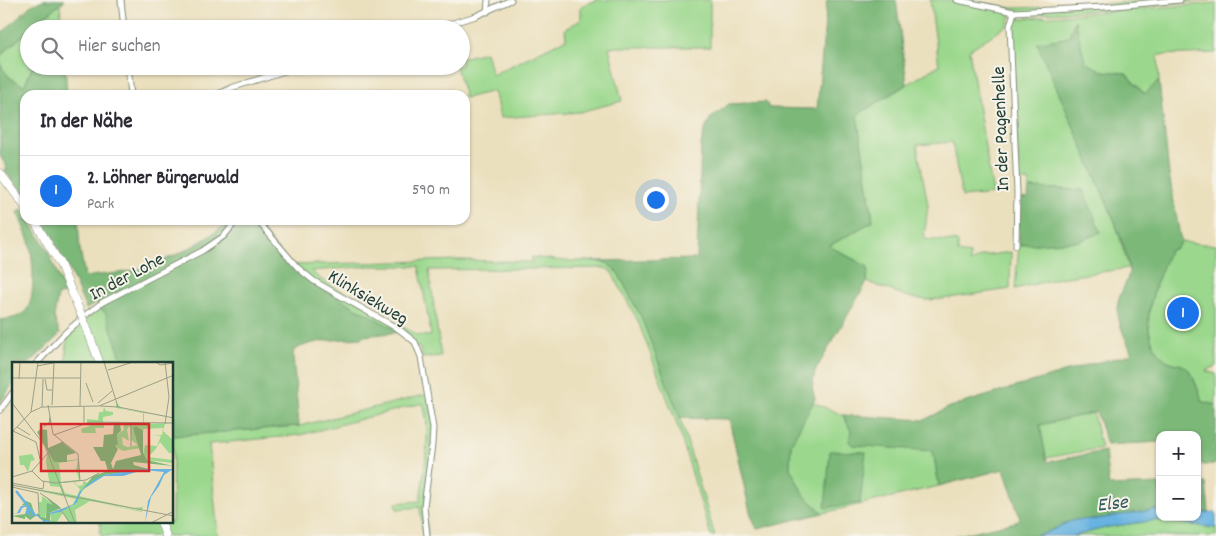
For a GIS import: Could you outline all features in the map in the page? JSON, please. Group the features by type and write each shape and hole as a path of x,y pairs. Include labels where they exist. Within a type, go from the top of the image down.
{"main road":[{"path":"0,173 20,199"},
{"path":"37,225 60,264 99,362"},
{"path":"162,524 166,536"}],"street":[{"path":"121,0 123,20"},
{"path":"488,0 488,12"},
{"path":"462,20 488,12 511,0"},
{"path":"957,0 1014,12 1104,7 1180,0"},
{"name":"In der Pagenhelle","path":"1014,12 1010,26 1017,192 1016,245"},
{"path":"129,75 130,90"},
{"path":"227,90 272,75"},
{"name":"In der Lohe","path":"38,362 64,334 103,302 202,251 224,236 232,225"},
{"name":"Klinksiekweg","path":"261,225 298,268 314,280 400,330 415,342 421,357 432,428 432,445 424,506 427,536"},
{"path":"0,410 12,393"}],"green space":[{"path":"43,0 65,0 40,20 20,20 20,37 0,56 0,35 30,6"},
{"path":"597,0 710,0 710,47 609,47 622,101 580,112 500,118 494,91 470,97 470,90 463,90 459,75 470,75 470,56 486,52 492,75 566,39 565,29 581,20 581,6"},
{"path":"827,0 896,0 907,84 857,115 873,221 829,246 868,267 867,282 815,371 812,388 815,399 791,444 790,468 804,495 823,513 757,529 750,512 729,419 680,418 641,317 618,273 607,263 593,261 697,259 701,145 710,119 729,104 766,102 769,108 817,109"},
{"path":"930,0 967,0 1012,8 1061,7 1160,0 1211,0 1104,10 1011,15 1008,25 969,50 993,194 962,197 952,142 917,145 928,205 924,239 958,242 958,252 970,254 970,263 982,256 1011,252 1010,289 927,300 912,298 867,282 868,267 829,246 873,221 857,115 939,65"},
{"path":"1216,3 1216,53 1158,55 1159,81 1145,94 1125,73 1102,71 1085,62 1074,21 1069,37 1115,222 1129,268 1059,278 1015,289 1019,245 1080,241 1083,190 1029,188 1029,181 1019,181 1012,29 1014,19"},
{"path":"60,4 61,20 41,20"},
{"path":"1075,20 1085,62 1102,71 1125,73 1144,94 1159,81 1169,174 1181,242 1176,248 1169,251 1154,292 1150,306 1150,335 1155,348 1165,359 1184,366 1189,370 1203,402 1216,405 1216,464 1203,465 1201,463 1201,431 1156,431 1156,442 1107,445 1096,412 1040,425 1047,462 1105,451 1109,486 1156,484 1156,510 1096,519 1073,520 1035,536 954,536 1016,522 1020,518 1004,469 939,486 933,451 852,445 849,441 851,431 843,415 924,420 950,407 1087,365 1132,354 1121,327 1118,313 1119,299 1129,274 1126,253 1115,222 1037,43 1069,37"},
{"path":"20,38 20,75 29,75 24,86 7,75 0,62 0,56"},
{"path":"0,65 10,78 24,86 29,75 66,75 67,90 20,90 20,190 5,171 7,167 0,156"},
{"path":"1029,188 1083,190 1101,232 1080,241 1019,245 1019,199 1028,198"},
{"path":"22,225 32,225 47,249 66,294 58,295 54,317 60,334 31,362 12,362 12,385 0,403 0,320 17,317 23,314 29,306 33,288 33,267 29,241"},
{"path":"44,225 78,225 85,277 129,271 147,266 186,250 224,225 257,225 291,265 313,284 400,332 318,342 294,350 299,426 174,436 174,362 123,362 106,314 100,308 98,302 86,309 70,271"},
{"path":"1181,242 1216,245 1216,366 1206,371 1216,374 1216,405 1203,402 1189,370 1184,366 1165,359 1155,348 1150,335 1150,306 1159,277 1169,251 1176,248"},
{"path":"531,257 564,261 593,261 607,263 618,273 641,317 680,418 715,536 711,536 677,424 638,321 611,271 605,268 429,270 441,356 423,358 419,347 412,348 408,339 400,332 313,284 291,265 462,260 533,262","holes":["371,266 419,266 430,336 417,335 322,280 311,271"]},
{"path":"100,308 106,314 123,362 66,362 67,336"},
{"path":"429,394 434,428 425,507 428,536 423,536 420,507 397,509 396,503 420,501 427,440 426,415 423,403 300,435 209,444 218,536 101,536 100,524 174,524 174,436 299,426"},
{"path":"812,402 843,415 851,431 849,441 933,451 939,486 823,513 804,495 790,468 791,444"},
{"path":"1093,413 1101,448 1046,458 1039,425"},
{"path":"830,451 866,452 860,503 825,508"},
{"path":"1201,483 1206,483 1209,512 1201,513"},
{"path":"1156,520 1216,528 1216,536 1074,536 1109,527"}],"water":[{"path":"1156,510 1156,520 1109,527 1074,536 1035,536 1073,520 1096,519"},
{"path":"1216,512 1216,528 1164,521 1201,521 1201,513"}],"place":[{"name":"2. Löhner Bürgerwald","path":"1183,313"}],"water label":[{"name":"Else","path":"1112,502"}]}
